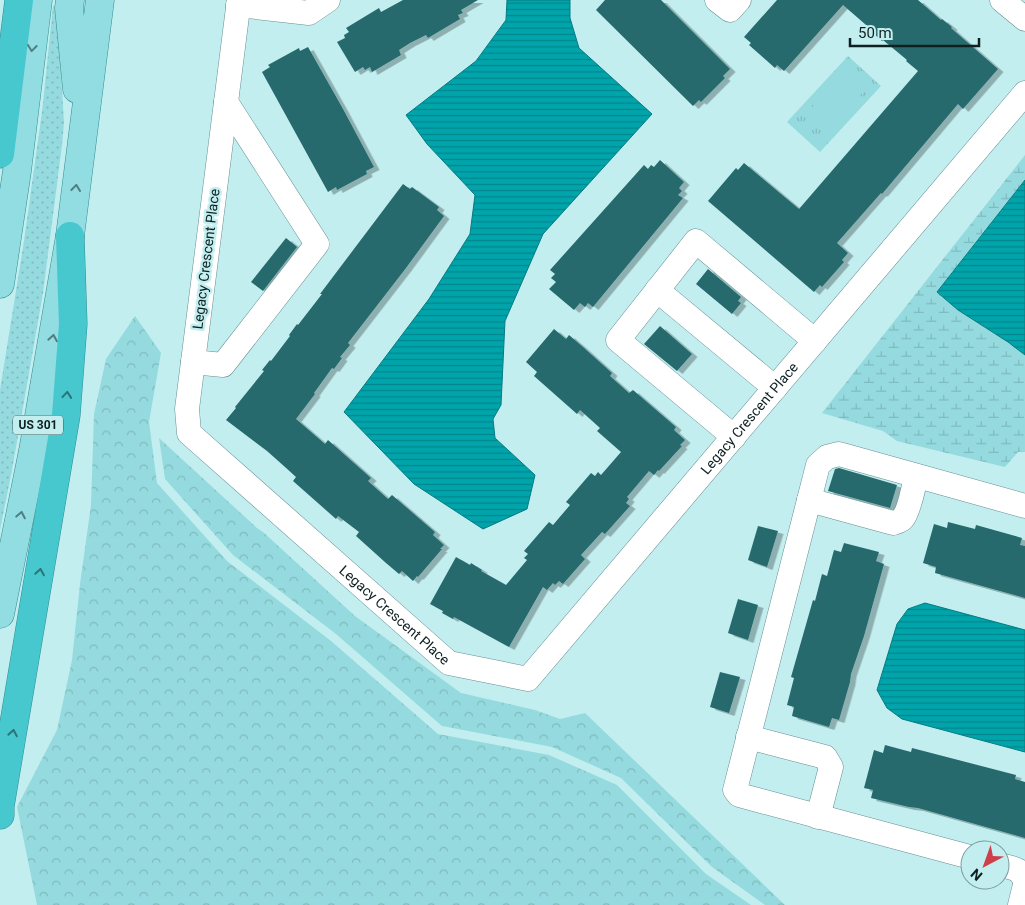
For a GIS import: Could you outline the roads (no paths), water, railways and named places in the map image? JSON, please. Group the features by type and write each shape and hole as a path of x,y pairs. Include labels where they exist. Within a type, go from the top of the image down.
{"highway":[{"path":"0,154 20,0"},
{"path":"0,815 66,415 73,324 70,236"}],"main road":[{"path":"0,284 17,171 38,0"},
{"path":"70,0 69,8 82,138"},
{"name":"US 301","path":"0,614 33,451 70,236 100,0"}],"street":[{"path":"238,3 309,13 328,0"},
{"path":"717,0 730,10 739,0"},
{"path":"1002,0 1025,19"},
{"name":"Legacy Crescent Place","path":"238,3 187,409 189,433 449,663 528,679 1025,93"},
{"path":"193,362 223,365 317,244 226,102"},
{"path":"734,437 618,340 696,241 815,341"},
{"path":"657,290 775,388"},
{"path":"960,854 738,796 735,790 818,465 827,457 839,454 1025,506"},
{"path":"809,500 893,523 898,522 903,519 906,512 916,476"},
{"path":"748,738 825,757 831,767 818,817"},
{"path":"1010,867 1018,869 1023,875 1025,883 1020,905"}]}
